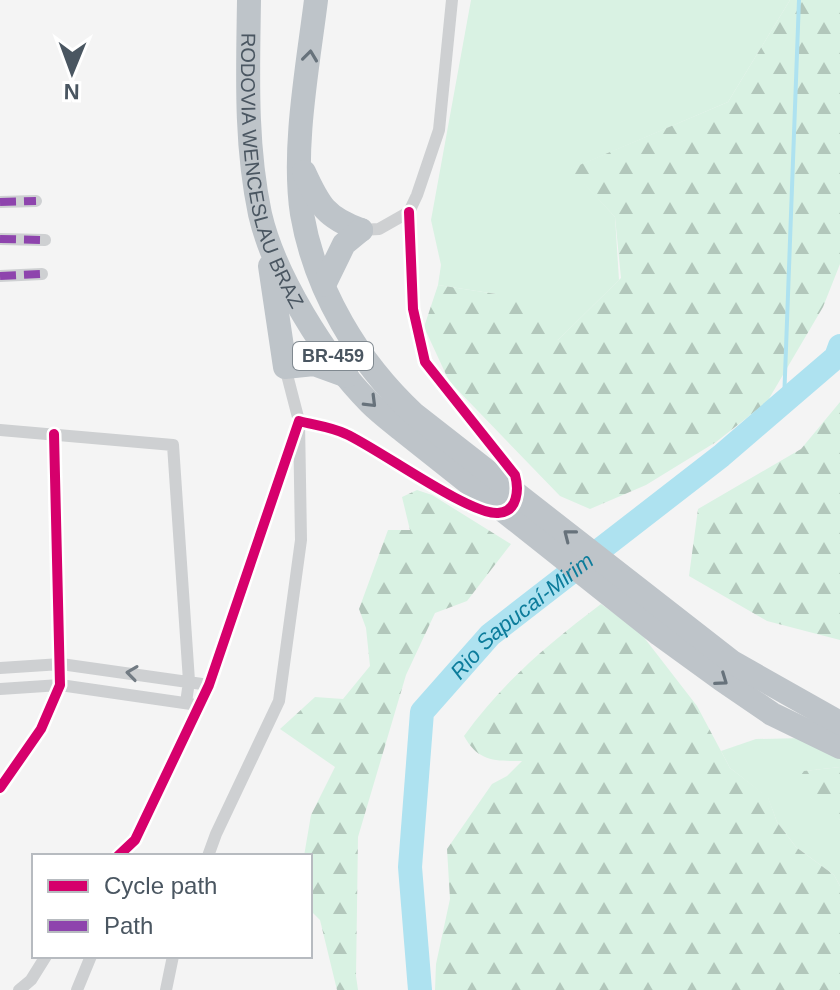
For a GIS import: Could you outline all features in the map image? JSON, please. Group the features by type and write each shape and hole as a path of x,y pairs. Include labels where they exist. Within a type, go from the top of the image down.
{"highway":[{"name":"RODOVIA WENCESLAU BRAZ","path":"249,0 248,118 261,217 297,304 347,376 370,403 454,457 667,626 772,714 840,747"},
{"name":"RODOVIA WENCESLAU BRAZ","path":"316,0 300,163 302,212 311,251 324,285 361,354 387,388 454,457"},
{"name":"BR-459","path":"300,163 316,200 327,214 361,230"},
{"path":"261,217 285,367 314,364 347,376"},
{"path":"324,285 344,244 361,230"},
{"name":"RODOVIA WENCESLAU BRAZ","path":"667,626 840,723"}],"street":[{"path":"299,421 344,433 469,506 498,513 509,509 515,501 519,489 515,475 425,362 413,309 409,212 439,130 452,0"},
{"path":"0,202 36,201"},
{"path":"361,230 379,229 409,212"},
{"path":"0,239 45,240"},
{"path":"0,276 42,274"},
{"path":"209,854 279,701 301,540 299,421 285,367"},
{"path":"132,854 135,840 201,706 299,421"},
{"path":"0,430 173,445 189,681 186,703"},
{"path":"0,788 41,729 60,685 54,434"},
{"path":"0,668 61,664 209,685"},
{"path":"0,689 60,685 201,706"},
{"path":"120,854 135,840"},
{"path":"19,990 31,980 45,958"},
{"path":"77,990 90,958"},
{"path":"166,990 173,958"}],"green space":[{"path":"471,0 790,0 728,102 571,169 615,217 619,280 558,340 496,294 438,285 441,265 431,220"},
{"path":"790,0 840,0 840,264 823,307 767,402 716,442 646,485 590,509 560,496 449,381 424,327 438,285 539,304 558,340 621,278 615,217 570,169 728,102"},
{"path":"840,402 840,640 767,621 689,576 698,509 801,449"},
{"path":"417,490 432,495 511,544 467,601 435,613 406,675 358,837 358,990 337,990 320,920 312,912 312,854 304,854 311,815 335,767 280,729 315,697 343,699 370,666 366,628 359,609 388,530 410,530 402,497"},
{"path":"601,604 639,631 697,706 730,768 768,797 777,822 796,847 834,875 840,886 840,990 435,990 436,964 450,899 447,849 492,784 507,776 522,761 488,758 475,751 464,736 494,698 527,665"},
{"path":"804,738 840,754 840,767 805,771 840,820 840,886 834,875 796,847 777,822 768,798 730,768 721,751 756,739"},
{"path":"840,767 840,820 830,809 791,789 804,771"}],"waterway":[{"path":"784,402 799,0"},
{"name":"Rio Sapucaí-Mirim","path":"420,990 410,867 422,712 490,635 721,456 836,357 840,346"}],"marked path":[{"path":"0,202 36,201"},
{"path":"0,239 45,240"},
{"path":"0,276 42,274"}],"cycle path":[{"path":"120,854 135,840 209,685 299,421 346,434 446,493 484,511 505,512 516,499 515,475 425,362 413,309 409,212"},
{"path":"0,788 41,729 60,685 54,434"}]}
